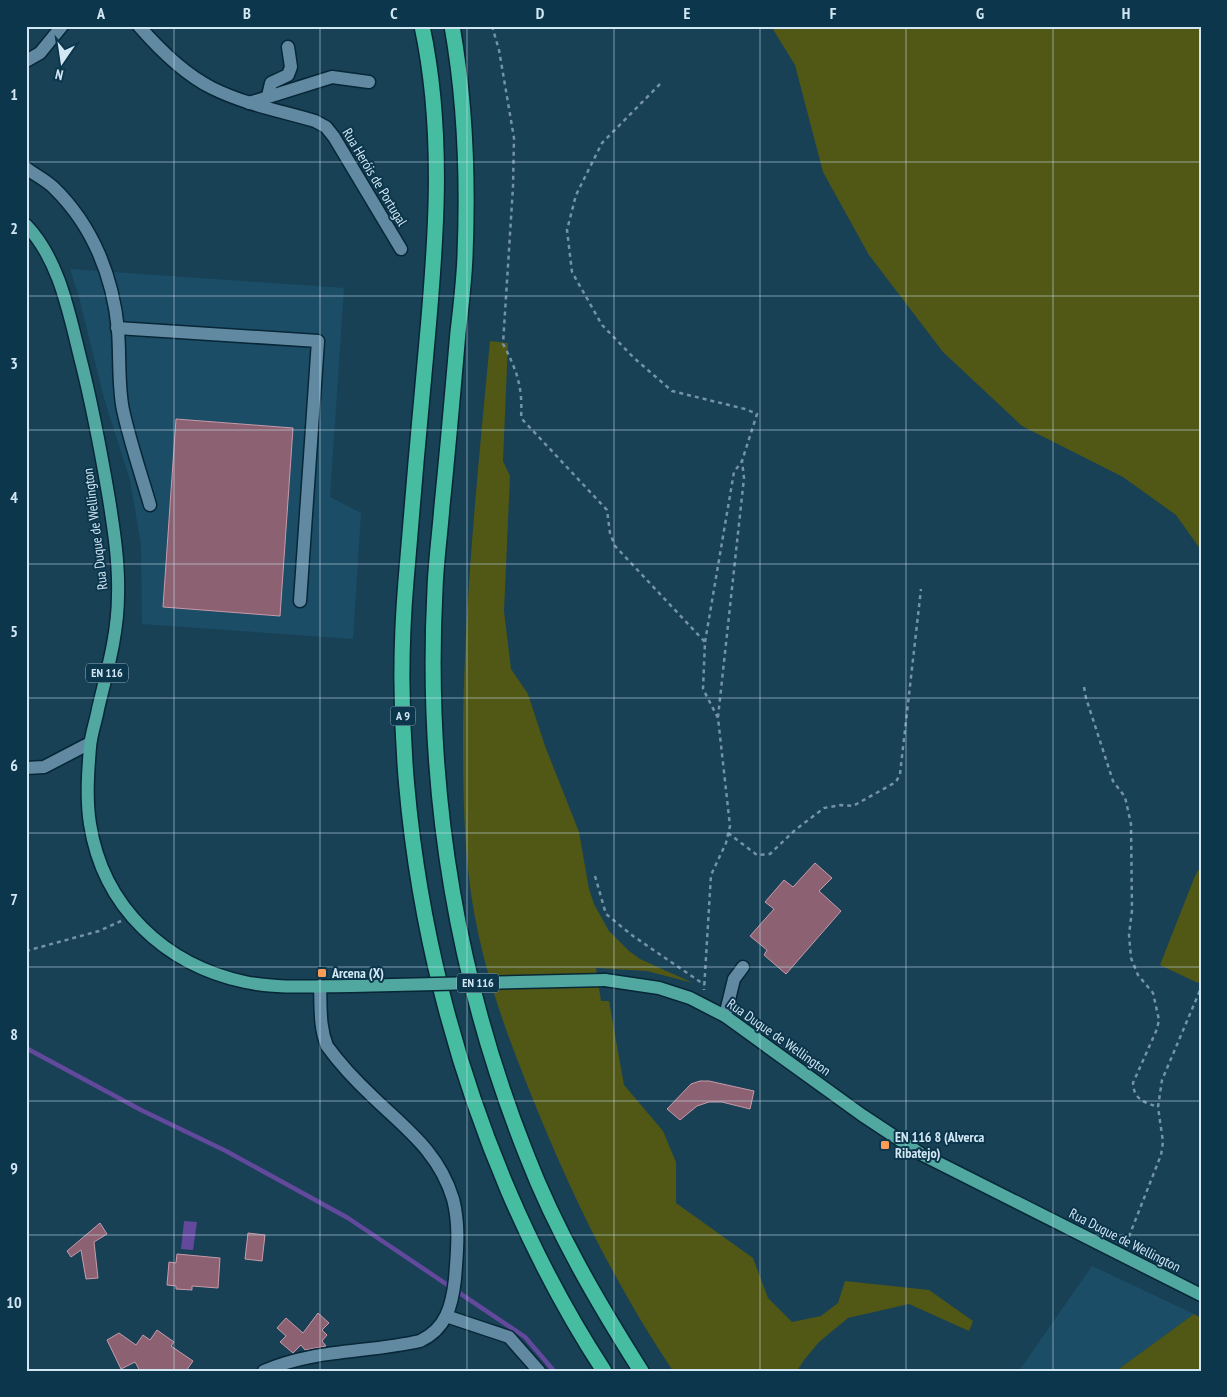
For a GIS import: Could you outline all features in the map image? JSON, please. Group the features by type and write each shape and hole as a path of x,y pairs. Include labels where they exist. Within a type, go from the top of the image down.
{"highway":[{"name":"A 9","path":"422,26 430,63 435,146 435,253 405,587 402,694 408,801 426,923 455,1042 475,1106 500,1171 529,1234 560,1297 604,1371"},
{"name":"A 9","path":"452,26 457,57 465,151 465,256 435,588 433,695 440,804 456,918 485,1035 503,1093 528,1159 555,1219 585,1278 641,1371"}],"main road":[{"name":"Rua Duque de Wellington","path":"26,225 38,239 47,254 57,277 68,313 96,426 118,566 117,623 111,657 90,744 88,785 90,822 95,845 104,872 112,888 131,916 155,940 182,960 215,974 248,982 277,985 351,986 605,980 659,988 690,998 725,1016 862,1115 921,1154 1201,1295"}],"street":[{"path":"26,61 40,53 62,26"},
{"name":"Rua Heróis de Portugal","path":"140,26 157,46 200,81 222,93 326,126 401,249"},
{"path":"268,96 271,83 288,75 292,67 288,47"},
{"path":"249,102 332,77 369,82"},
{"path":"26,168 53,187 80,217 104,264 112,294 117,328 123,409 150,505"},
{"path":"117,328 318,342 300,601"},
{"path":"26,768 44,766 90,744"},
{"path":"725,1016 734,979 743,967"},
{"path":"264,1371 275,1366 310,1357 420,1342 435,1333 441,1326 452,1297 457,1247 456,1215 453,1200 443,1173 429,1150 373,1097 327,1046 323,1036 321,1020 320,986"},
{"path":"446,1316 510,1337 539,1371"}],"path":[{"path":"492,26 499,50 514,138 513,187 503,344 515,366 521,390 521,418 607,510 610,532 616,546 705,642"},
{"path":"660,84 602,143 576,196 568,230 572,272 602,325 634,358 672,392 745,409 757,414 742,461 734,472 705,642 703,690 718,718"},
{"path":"701,1003 704,984 711,875 726,843 730,826 718,718 744,478 742,461"},
{"path":"728,833 757,854 770,854 795,830 824,808 841,805 853,806 896,782 900,774 921,589"},
{"path":"1084,687 1113,780 1125,797 1131,824 1132,910 1129,935 1131,958 1138,975 1153,993 1159,1020 1157,1029 1133,1082 1134,1092 1141,1100 1158,1107"},
{"path":"595,876 606,914 633,936 704,984"},
{"path":"26,952 99,931 131,916"},
{"path":"1121,1254 1161,1155 1163,1142 1158,1107 1162,1080 1201,988"}],"shaded area":[{"path":"70,269 344,288 330,497 361,513 353,639 142,624 141,545 130,480 104,398 78,293"},
{"path":"184,1221 197,1222 193,1250 181,1249"},
{"path":"1092,1266 1194,1314 1116,1371 1019,1371"}],"green space":[{"path":"771,26 1201,26 1201,550 1176,515 1123,477 1022,426 943,352 869,255 823,172 795,65"},
{"path":"490,341 508,343 503,461 510,476 504,611 511,669 528,694 545,746 579,832 589,889 594,904 609,931 640,959 693,983 647,971 596,968 601,1001 609,1001 624,1085 663,1131 676,1162 676,1203 753,1258 768,1298 792,1322 821,1316 838,1303 845,1281 929,1290 973,1321 969,1331 909,1304 848,1318 819,1342 797,1371 673,1371 611,1268 576,1198 543,1125 496,1001 484,957 470,889 464,794 464,676 473,532"},
{"path":"1201,866 1201,978 1198,983 1160,965 1195,876"},
{"path":"1194,1314 1201,1318 1201,1371 1116,1371"}],"building":[{"path":"176,419 293,428 280,616 163,607"},
{"path":"815,863 832,878 819,891 841,911 786,974 764,955 767,950 750,936 774,909 765,902 784,880 793,887"},
{"path":"709,1081 754,1091 750,1109 722,1102 709,1102 697,1106 680,1120 667,1109 691,1084"},
{"path":"100,1223 107,1234 94,1242 98,1278 86,1279 81,1250 71,1257 67,1251"},
{"path":"248,1233 265,1235 262,1261 245,1259"},
{"path":"177,1254 220,1258 218,1288 192,1286 192,1290 176,1289 176,1286 167,1285 169,1262 176,1263"},
{"path":"318,1313 329,1323 322,1330 327,1335 322,1341 326,1346 305,1350 301,1345 293,1353 280,1342 286,1336 277,1328 286,1318 303,1333"},
{"path":"157,1330 174,1342 171,1346 193,1361 186,1371 140,1371 135,1362 121,1369 107,1340 119,1333 136,1345 143,1335 150,1340"}],"waterway":[{"path":"26,1048 141,1110 226,1151 348,1218 525,1337 554,1371"}],"place":[{"name":"Arcena (X)","path":"322,973"},
{"name":"EN 116 8 (Alverca Ribatejo)","path":"885,1145"}]}
